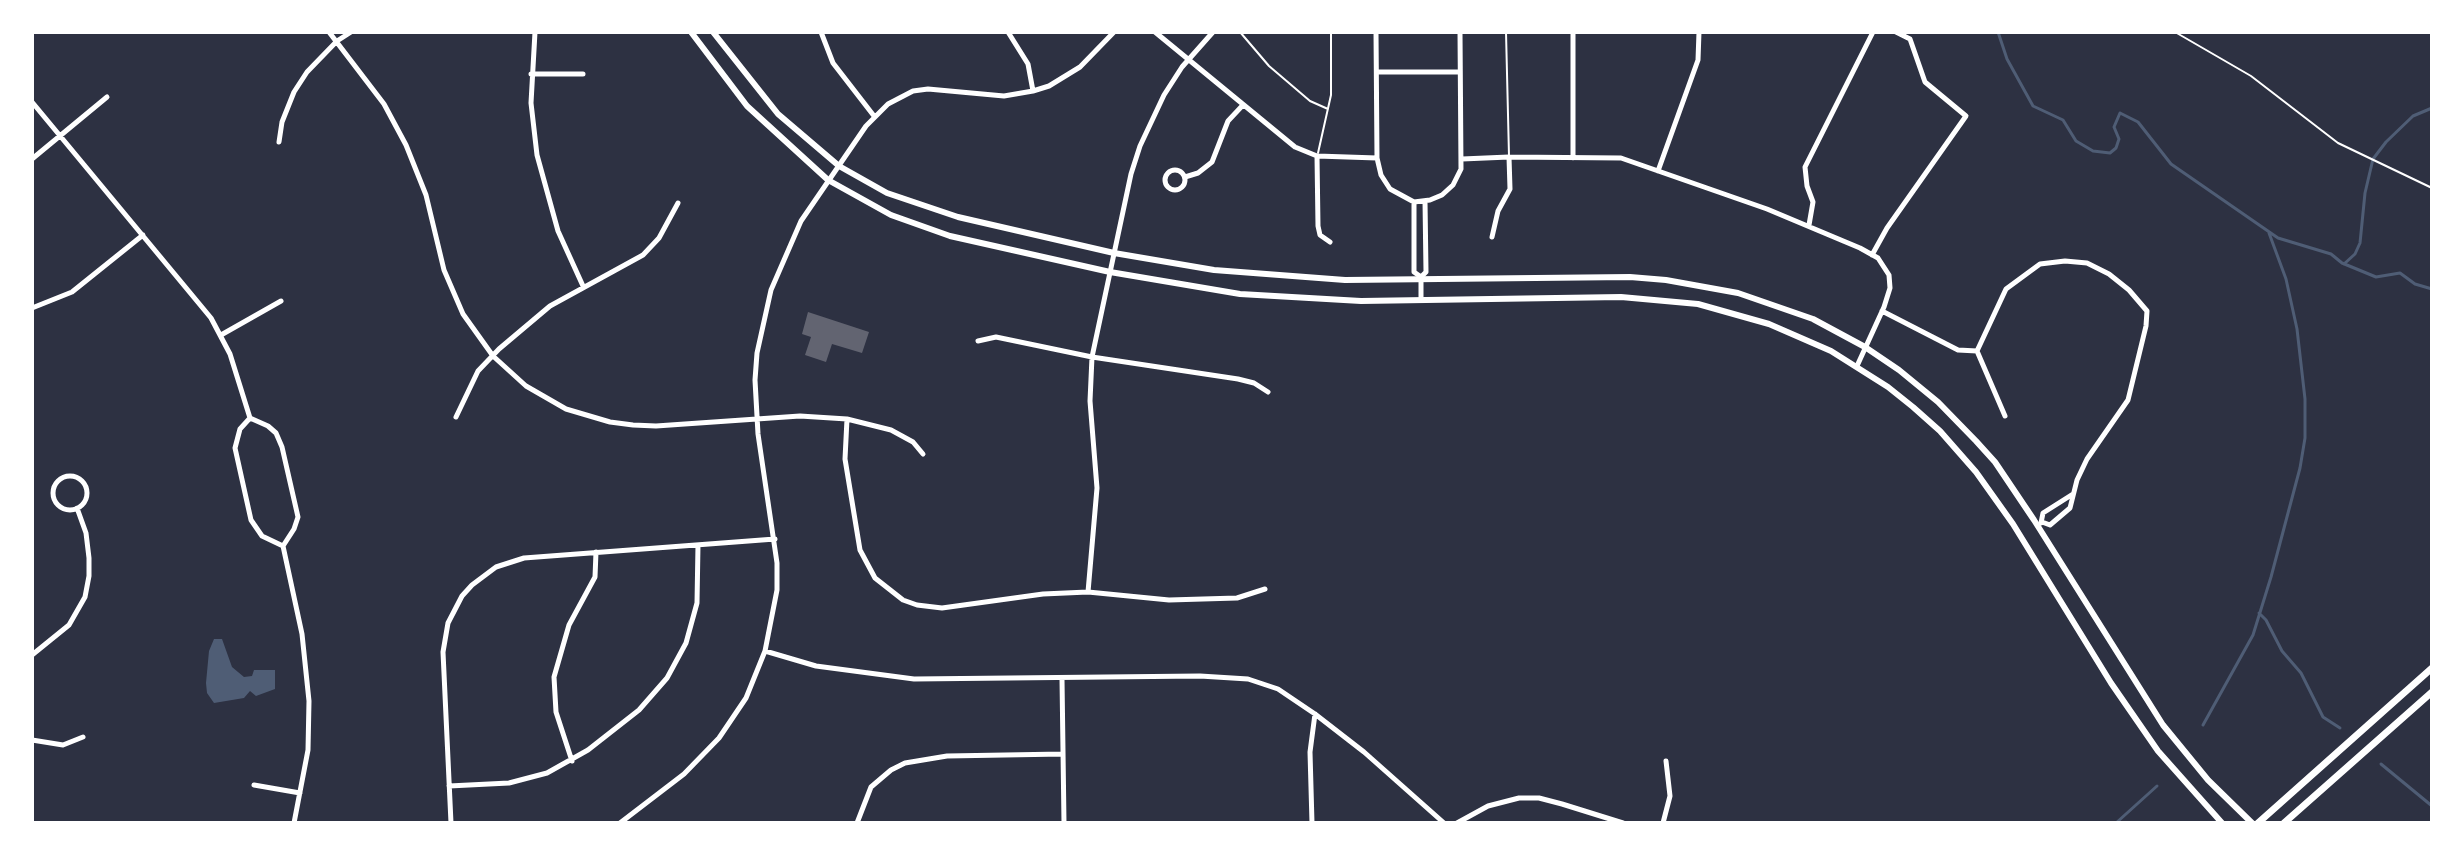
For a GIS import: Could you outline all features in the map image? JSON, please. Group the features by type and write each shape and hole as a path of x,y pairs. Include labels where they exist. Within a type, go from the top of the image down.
{"main road":[{"path":"2255,823 2432,668"},
{"path":"2284,823 2432,692"}],"street":[{"path":"329,32 394,121 426,195 444,270 475,334 493,356 526,386 566,409 610,422 656,426 800,416 847,419 891,430 913,442 923,454"},
{"path":"279,142 282,122 294,92 307,72 337,41 351,32"},
{"path":"535,32 531,74 533,129 542,181 558,231 583,286"},
{"path":"691,32 747,106 828,180 869,205 920,227 978,243 1191,287 1266,296 1361,301 1621,297 1698,304 1731,311 1801,337 1857,366 1913,407 1940,431 1976,472 2013,524 2111,683 2158,751 2222,823"},
{"path":"713,32 778,114 839,166 916,205 997,227 1114,253 1261,276 1345,280 1614,277 1666,280 1738,293 1813,319 1865,347 1938,402 1995,462 2040,524 2163,725 2208,780 2255,823"},
{"path":"821,32 833,63 874,116"},
{"path":"1008,32 1028,64 1033,91"},
{"path":"620,823 684,774 719,738 746,698 765,651 777,590 775,539 757,418 757,353 768,299 793,235 874,116 899,97 928,89 1004,96 1033,91 1073,72 1088,61 1114,32"},
{"path":"1155,32 1288,142 1317,156 1377,158"},
{"path":"1088,592 1097,488 1090,401 1092,357 1114,253 1140,146 1164,95 1188,60 1213,32"},
{"path":"1376,32 1377,158 1382,178 1390,189 1414,202 1439,197 1459,177 1462,159 1460,32"},
{"path":"1573,32 1573,158"},
{"path":"1658,171 1698,60 1699,32"},
{"path":"1809,225 1813,202 1805,167 1873,32"},
{"path":"1872,255 1887,228 1966,116 1925,82 1910,39 1896,32"},
{"path":"1377,72 1460,72"},
{"path":"531,74 583,74"},
{"path":"32,159 107,97"},
{"path":"32,102 195,296 221,335 239,379 250,418"},
{"path":"1185,177 1198,173 1212,162 1228,121 1243,105"},
{"path":"1317,156 1318,226 1320,235 1330,242"},
{"path":"1492,237 1498,211 1510,189 1509,157"},
{"path":"1462,159 1621,158 1809,225 1872,255 1889,275 1890,288 1857,366"},
{"path":"1174,170 1185,177 1184,185 1176,191 1169,189 1165,183 1167,173 1174,170"},
{"path":"1420,279 1426,272 1425,201"},
{"path":"1414,202 1414,272 1420,279 1421,300"},
{"path":"456,417 478,371 493,356 550,306 643,255 659,238 678,203"},
{"path":"32,308 72,292 143,235"},
{"path":"2005,416 1977,351 2006,289 2040,264 2065,261 2087,263 2109,274 2129,290 2147,311 2128,400 2098,440 2077,480 2070,508 2050,525 2040,524"},
{"path":"221,335 281,301"},
{"path":"1882,311 1958,350 1977,351"},
{"path":"978,341 996,337 1092,357 1238,379 1254,383 1268,392"},
{"path":"250,418 240,429 235,448 251,520 262,536 283,546"},
{"path":"250,418 276,433 298,517 283,546 302,634 309,701 308,750 294,823"},
{"path":"847,419 845,459 860,550 875,578 896,596 917,605 942,608 1043,594 1088,592 1169,600 1246,597 1265,589"},
{"path":"65,477 79,478 85,484 84,504 77,508 65,509 54,497 54,487 65,477"},
{"path":"2040,524 2043,513 2074,494"},
{"path":"32,655 69,625 85,597 89,558 86,533 77,508"},
{"path":"451,823 443,652 448,623 462,596 483,575 510,562 596,552 775,539"},
{"path":"449,786 528,779 572,761 639,710 667,678 686,643 697,603 698,545"},
{"path":"572,761 556,712 554,677 569,625 595,577 596,552"},
{"path":"765,651 825,668 914,679 1200,676 1248,679 1278,689 1315,714 1364,752 1444,823"},
{"path":"1062,679 1064,823"},
{"path":"1312,823 1310,752 1315,714"},
{"path":"32,740 63,745 83,737"},
{"path":"857,823 871,787 905,763 938,756 1063,754"},
{"path":"1663,823 1670,796 1666,761"},
{"path":"254,785 300,793"},
{"path":"1457,823 1488,806 1519,798 1539,798 1623,823"}],"lane":[{"path":"1240,32 1269,66 1310,101 1329,109"},
{"path":"1317,156 1329,109 1331,32"},
{"path":"1506,32 1509,157"}],"path":[{"path":"2175,32 2251,76 2338,143 2432,188"}],"water":[{"path":"214,639 222,639 232,667 244,677 252,676 254,670 275,670 275,689 256,696 250,691 244,698 214,703 207,693 206,683 209,651"}],"building":[{"path":"808,312 869,332 862,353 832,344 826,362 805,355 811,337 802,334"}],"waterway":[{"path":"1998,32 2007,59 2033,106 2063,120 2076,141 2093,151 2110,153 2119,139 2114,127 2120,113 2138,122 2171,164 2278,238 2331,254 2342,263 2376,277 2400,273 2415,284 2432,289"},
{"path":"2344,264 2355,254 2360,243 2365,193 2373,159 2413,116 2432,108"},
{"path":"2203,725 2253,635 2300,468 2305,438 2305,399 2297,329 2286,279 2269,233"},
{"path":"2259,613 2282,651 2301,673 2323,717 2340,728"},
{"path":"2381,764 2432,806"},
{"path":"2116,823 2157,786"}]}
